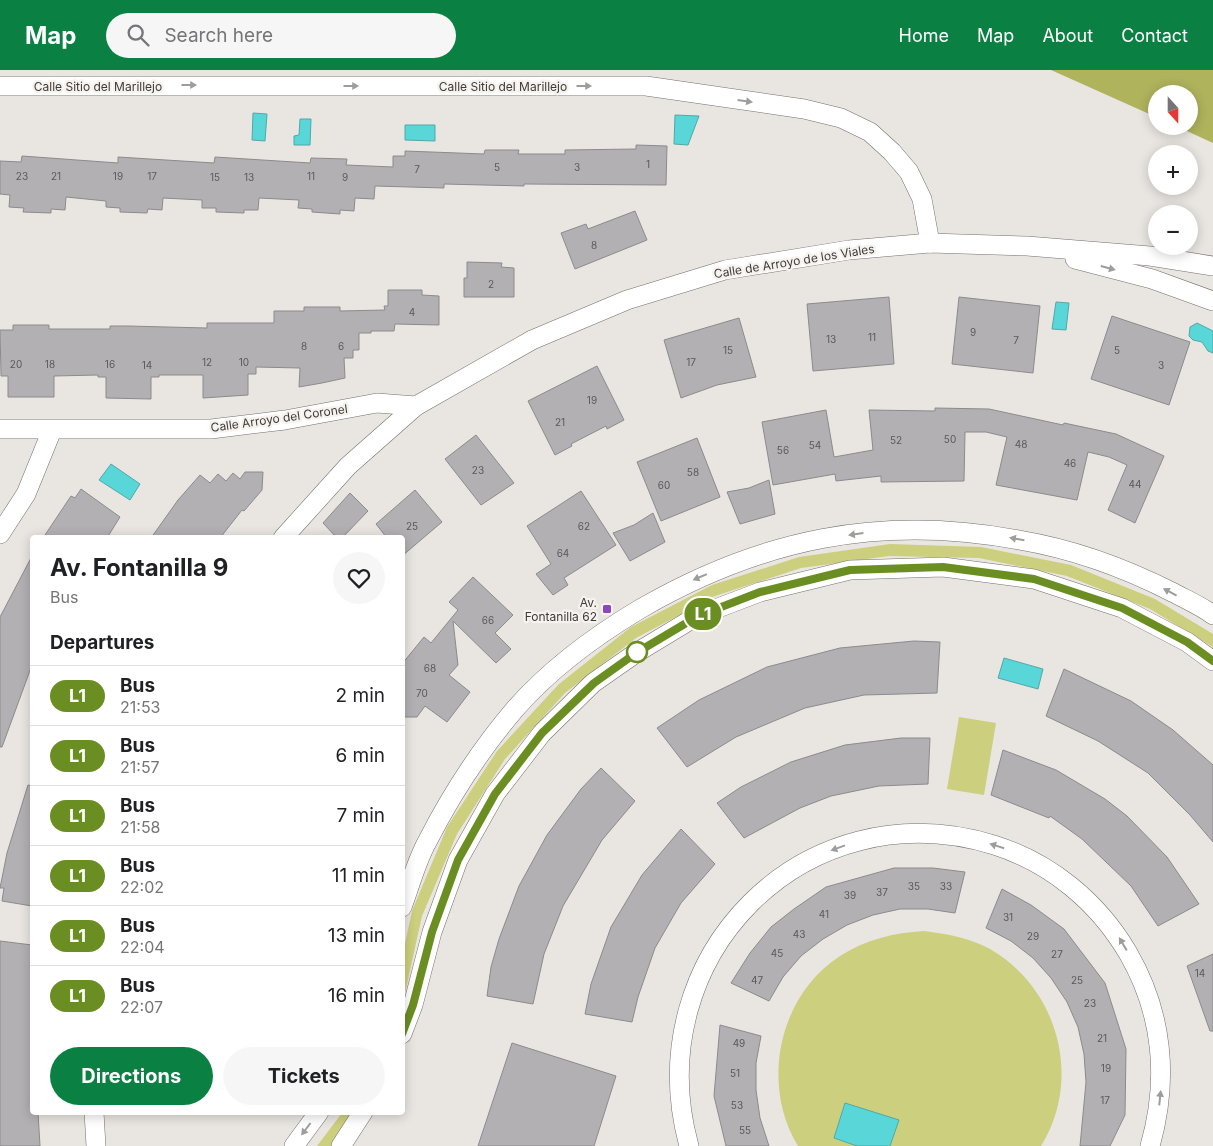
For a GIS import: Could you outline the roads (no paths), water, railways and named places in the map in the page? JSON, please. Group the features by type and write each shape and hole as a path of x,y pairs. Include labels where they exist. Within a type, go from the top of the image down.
{"street":[{"name":"Calle Sitio del Marillejo","path":"0,86 646,86 804,109 841,118 870,132 892,152 909,172 922,199 930,243"},
{"name":"Calle de Arroyo de los Viales","path":"286,535 348,466 416,406 532,340 627,300 726,270 849,250 930,243 1028,246 1150,256 1213,266"},
{"name":"Calle de Arroyo de los Viales","path":"1028,246 1152,279 1213,300"},
{"name":"Calle Arroyo del Coronel","path":"0,429 211,429 285,420 377,403 416,406"},
{"path":"0,534 26,494 52,430"},
{"path":"405,899 425,844 466,774 516,708 572,655 615,624 680,586 750,557 803,541 888,529 973,531 1057,546 1137,574 1213,615"},
{"path":"405,1026 413,1005 432,932 458,860 495,794 542,733 594,683 636,653 698,616 760,592 850,570 943,567 1034,579 1122,608 1187,642 1213,661"},
{"path":"690,1146 683,1124 679,1091 679,1058 686,1012 703,968 728,928 760,894 804,864 836,848 880,836 924,833 969,838 1012,851 1052,872 1087,900 1116,933 1139,972 1152,1006 1160,1043 1162,1080 1158,1117 1150,1146"},
{"path":"94,1115 96,1146"},
{"path":"294,1146 317,1115"},
{"path":"341,1146 361,1115"}],"water":[{"path":"253,113 267,114 265,141 252,140"},
{"path":"675,115 699,116 688,145 674,144"},
{"path":"300,119 311,119 310,145 294,145 294,136 299,135"},
{"path":"405,125 435,125 435,141 405,140"},
{"path":"1056,302 1069,303 1066,330 1052,329"},
{"path":"1197,323 1213,331 1213,353 1208,351 1202,342 1193,340 1189,336 1190,327"},
{"path":"111,464 140,484 130,500 99,480"},
{"path":"1004,658 1043,669 1038,689 998,678"},
{"path":"845,1103 899,1120 890,1146 857,1146 834,1138"}],"place":[{"name":"Av. Fontanilla 62","path":"607,609"}]}
